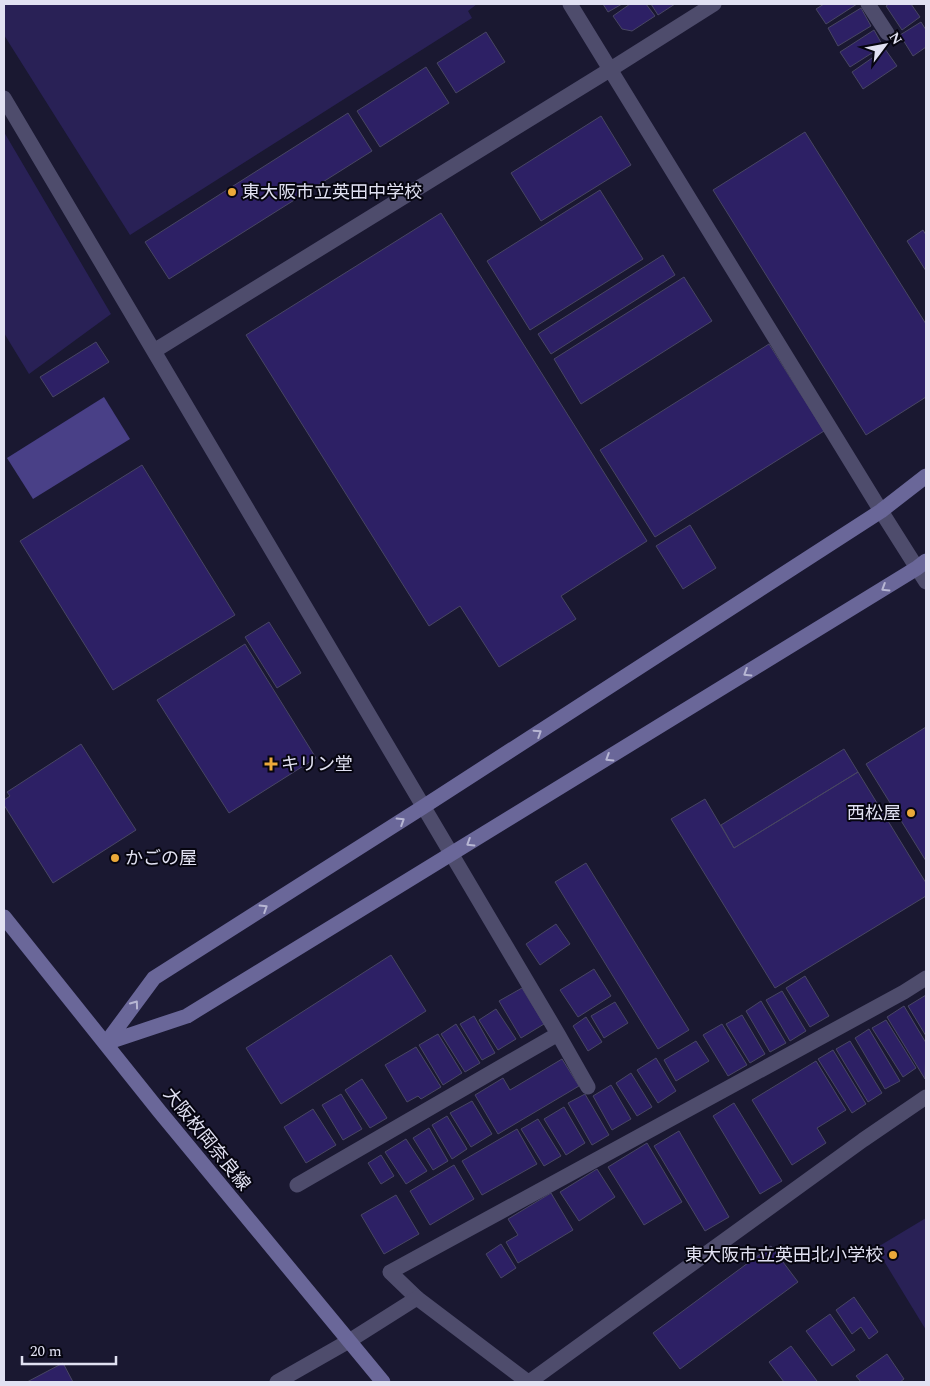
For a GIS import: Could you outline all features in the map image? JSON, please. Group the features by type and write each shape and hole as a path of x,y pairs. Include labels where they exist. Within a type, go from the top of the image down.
{"street":[{"path":"570,4 881,511 922,564 926,582"},
{"path":"868,4 887,34"},
{"path":"154,351 611,69 709,5"},
{"path":"4,98 452,854 588,1088"},
{"path":"106,1043 154,978 423,807 881,511 926,476"},
{"path":"106,1043 187,1016 922,564"},
{"name":"大阪枚岡奈良線","path":"4,917 160,1112 383,1382"},
{"path":"926,978 904,992 390,1272 417,1298 529,1382 926,1096"},
{"path":"297,1185 558,1034"},
{"path":"277,1382 349,1341 417,1298"}],"shaded area":[{"path":"4,4 477,4 468,11 472,18 130,235 4,35"},
{"path":"4,132 111,314 29,374 4,333"},
{"path":"104,397 130,439 33,499 7,458"},
{"path":"926,1218 926,1330 876,1248"}],"building":[{"path":"603,4 622,4 608,12"},
{"path":"630,4 646,4 655,16 632,31 622,29 613,16"},
{"path":"651,4 675,4 658,15"},
{"path":"824,4 857,4 826,24 816,9"},
{"path":"889,4 911,4 920,17 902,30 886,6"},
{"path":"861,8 871,26 838,46 828,28"},
{"path":"921,22 926,30 926,47 913,56 900,35"},
{"path":"874,30 883,46 850,67 840,52"},
{"path":"486,32 505,62 456,93 437,63"},
{"path":"885,49 897,66 863,89 852,72"},
{"path":"426,67 449,103 380,147 357,111"},
{"path":"348,113 372,151 169,279 145,242"},
{"path":"601,116 631,165 541,221 511,173"},
{"path":"805,132 926,324 926,397 866,435 713,190"},
{"path":"600,190 643,259 530,330 487,261"},
{"path":"441,213 647,541 561,596 576,619 499,667 460,606 429,626 246,335"},
{"path":"923,230 926,235 926,271 907,241"},
{"path":"663,255 675,275 551,354 538,334"},
{"path":"684,277 712,321 581,404 554,359"},
{"path":"96,342 109,362 53,397 40,377"},
{"path":"769,344 824,431 655,537 600,450"},
{"path":"142,465 235,615 113,690 20,541"},
{"path":"690,525 716,568 683,589 656,546"},
{"path":"269,622 301,673 277,688 245,637"},
{"path":"245,644 316,758 229,813 157,700"},
{"name":"西松屋","path":"926,727 926,861 866,764"},
{"path":"81,744 136,830 53,883 4,805 4,800 10,796 7,792"},
{"path":"844,749 858,772 734,848 721,825"},
{"path":"858,772 926,883 926,896 775,988 671,819 705,799 734,848"},
{"path":"586,863 689,1030 658,1049 555,882"},
{"path":"556,924 570,944 540,965 526,944"},
{"path":"391,955 426,1011 281,1104 246,1048"},
{"path":"594,969 611,996 578,1017 560,990"},
{"path":"805,976 829,1016 810,1027 786,988"},
{"path":"522,988 544,1024 521,1038 499,1001"},
{"path":"782,991 806,1031 790,1041 766,1000"},
{"path":"926,995 926,1036 908,1006"},
{"path":"761,1001 786,1043 770,1052 746,1011"},
{"path":"615,1002 628,1023 604,1038 591,1016"},
{"path":"904,1006 926,1043 925,1079 887,1017"},
{"path":"496,1009 516,1039 498,1050 479,1020"},
{"path":"742,1015 765,1054 750,1063 726,1024"},
{"path":"474,1016 495,1053 482,1060 460,1024"},
{"path":"586,1017 602,1042 588,1051 573,1026"},
{"path":"886,1020 916,1068 903,1077 872,1028"},
{"path":"456,1024 480,1063 465,1072 441,1034"},
{"path":"722,1024 747,1065 728,1076 703,1035"},
{"path":"869,1029 900,1081 885,1089 855,1038"},
{"path":"438,1034 462,1073 443,1085 419,1045"},
{"path":"696,1041 709,1061 676,1081 664,1060"},
{"path":"850,1041 882,1093 868,1102 836,1049"},
{"path":"416,1047 441,1087 421,1099 418,1096 407,1102 385,1065"},
{"path":"833,1050 866,1104 852,1113 818,1059"},
{"path":"656,1058 676,1091 658,1103 637,1070"},
{"path":"562,1059 579,1086 498,1134 475,1095 503,1078 510,1090"},
{"path":"816,1061 846,1110 817,1128 826,1143 792,1165 752,1100"},
{"path":"631,1073 652,1107 637,1116 616,1083"},
{"path":"362,1079 387,1118 370,1128 345,1090"},
{"path":"611,1085 631,1119 612,1130 593,1096"},
{"path":"341,1094 362,1129 343,1140 322,1105"},
{"path":"585,1094 609,1135 592,1145 568,1103"},
{"path":"472,1101 492,1134 471,1147 450,1113"},
{"path":"734,1103 782,1181 760,1194 713,1116"},
{"path":"564,1107 585,1143 566,1155 544,1119"},
{"path":"313,1109 336,1145 306,1163 284,1127"},
{"path":"447,1116 467,1149 452,1159 432,1125"},
{"path":"538,1119 561,1156 544,1166 521,1129"},
{"path":"429,1128 448,1161 433,1170 413,1138"},
{"path":"517,1129 537,1164 482,1195 462,1161"},
{"path":"679,1131 729,1217 705,1231 654,1146"},
{"path":"406,1139 427,1171 406,1184 385,1152"},
{"path":"647,1143 682,1202 644,1225 608,1167"},
{"path":"381,1155 394,1176 381,1184 368,1163"},
{"path":"454,1165 474,1199 430,1225 410,1191"},
{"path":"597,1169 615,1197 579,1221 560,1192"},
{"path":"551,1193 573,1230 518,1263 506,1242 518,1235 508,1219"},
{"path":"396,1195 419,1234 384,1254 361,1215"},
{"path":"501,1244 516,1268 501,1278 486,1254"},
{"path":"771,1246 798,1282 680,1369 653,1333"},
{"path":"854,1297 878,1332 869,1339 861,1327 852,1334 836,1310"},
{"path":"830,1314 855,1350 832,1366 806,1331"},
{"path":"791,1346 817,1381 784,1382 769,1362"},
{"path":"887,1354 904,1379 900,1382 861,1382 856,1376"},
{"path":"63,1363 73,1382 27,1382"}],"place":[{"name":"東大阪市立英田中学校","path":"232,192"},
{"name":"キリン堂","path":"271,764"},
{"name":"西松屋","path":"911,813"},
{"name":"かごの屋","path":"115,858"},
{"name":"東大阪市立英田北小学校","path":"893,1255"}]}
